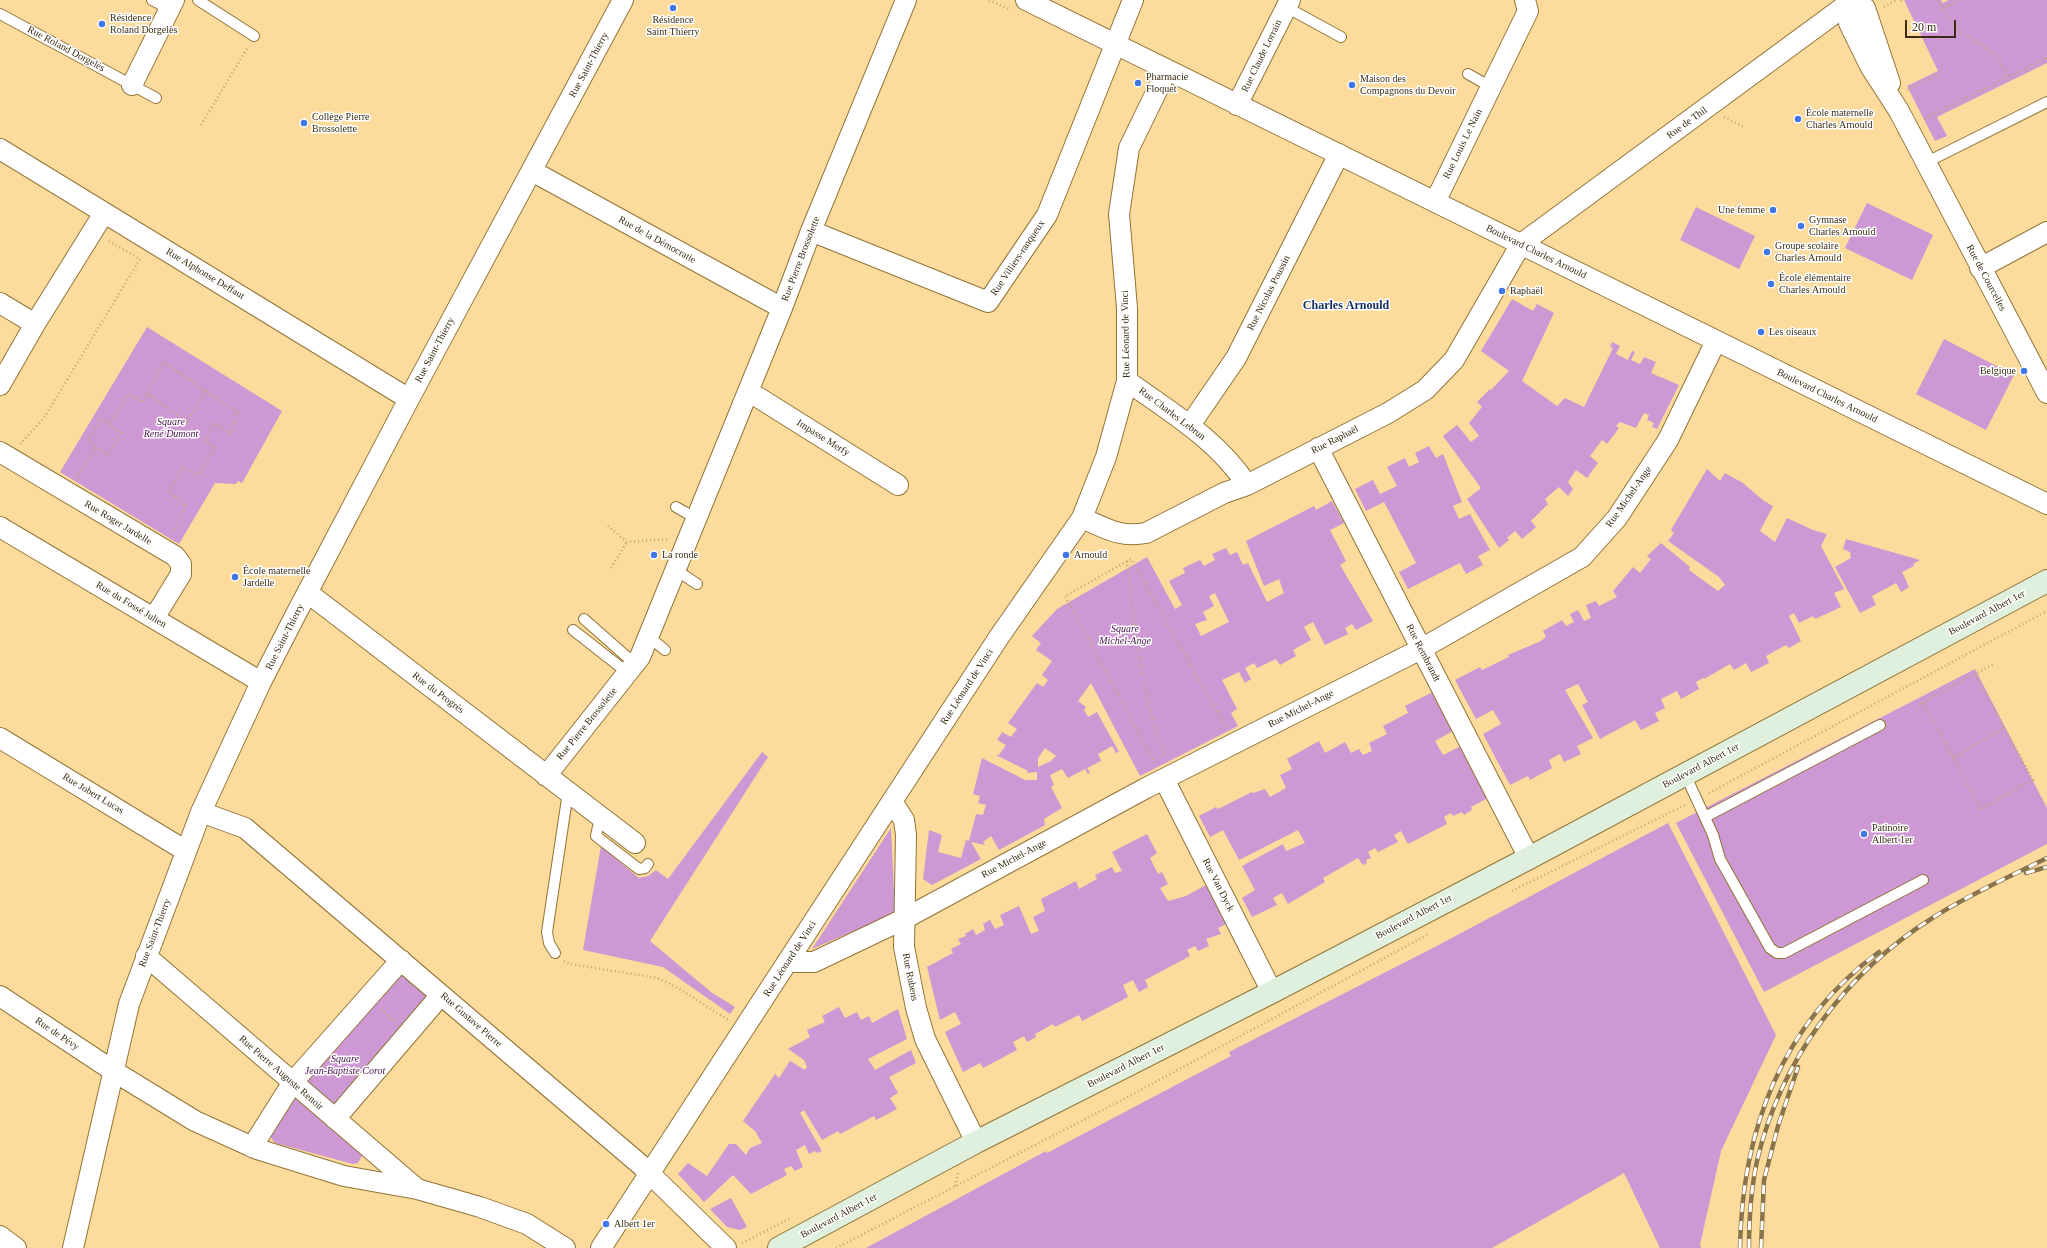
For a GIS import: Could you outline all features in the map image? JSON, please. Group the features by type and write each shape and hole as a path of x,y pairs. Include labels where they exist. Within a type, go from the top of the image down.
{"main road":[{"name":"Boulevard Albert 1er","path":"779,1248 976,1142 1272,992 1529,858 2047,581"}],"street":[{"name":"Rue Saint-Thierry","path":"73,1248 115,1072 129,1004 201,812 261,682 409,398 623,0"},
{"name":"Rue Pierre Brossolette","path":"546,776 640,658 782,308 811,231 906,0"},
{"name":"Boulevard Charles Arnould","path":"1026,0 1113,51 1167,70 1240,99 1339,154 1439,195 1521,244 2047,504"},
{"path":"1113,51 1133,0"},
{"name":"Rue Louis Le Nain","path":"1439,195 1528,11 1525,0"},
{"path":"1827,0 1837,4 1853,0"},
{"name":"Rue de Courcelles","path":"1853,0 1848,12 1849,23 1870,66 1900,112 1925,163 2047,393"},
{"name":"Rue de Thil","path":"1521,244 1853,0"},
{"name":"Rue Claude Lorrain","path":"1240,99 1288,4"},
{"path":"132,84 171,5"},
{"name":"Rue Villiers-ranqueux","path":"811,231 988,302 1047,215 1113,51"},
{"name":"Rue Léonard de Vinci","path":"601,1248 787,962 893,803 999,637 1082,518 1106,456 1127,381 1127,308 1119,214 1129,148 1167,70"},
{"name":"Rue Alphonse Deffaut","path":"0,149 409,398"},
{"name":"Rue Nicolas Poussin","path":"1190,425 1236,358 1339,154"},
{"name":"Rue de la Démocratie","path":"532,171 782,308"},
{"path":"0,385 35,324 104,213"},
{"path":"1980,268 2047,232"},
{"name":"Rue Raphaël","path":"1082,518 1117,534 1132,536 1146,533 1224,493 1247,485 1408,402 1440,377 1454,360 1521,244"},
{"path":"0,303 35,324"},
{"name":"Rue Michel-Ange","path":"787,962 814,962 904,919 1164,779 1421,649 1582,557 1617,518 1668,440 1716,341"},
{"name":"Rue Charles Lebrun","path":"1127,381 1190,425 1221,454 1247,485"},
{"name":"Impasse Merfy","path":"748,391 898,485"},
{"name":"Rue Rembrandt","path":"1318,448 1529,858"},
{"name":"Rue Roger Jardelle","path":"6,456 175,556 181,564 181,574 154,618"},
{"name":"Rue du Fossé Julien","path":"2,531 154,618 261,682"},
{"name":"Rue du Progrès","path":"308,593 635,843"},
{"name":"Rue Jobert Lucas","path":"0,738 186,851"},
{"name":"Rue Van Dyck","path":"1164,779 1272,992"},
{"name":"Rue Rubens","path":"893,803 904,820 906,835 904,947 911,984 925,1039 976,1142"},
{"name":"Rue Gustave Pierre","path":"201,812 245,828 650,1174 726,1248"},
{"name":"Rue Pierre Auguste Renoir","path":"146,956 417,1189"},
{"path":"252,1147 293,1082 401,960"},
{"path":"335,1119 441,995"},
{"name":"Rue de Pévy","path":"0,996 115,1072 194,1121 252,1147 344,1176 417,1189 480,1207 527,1224 565,1248"},
{"path":"0,1236 16,1248"}],"lane":[{"path":"152,0 171,5"},
{"path":"198,0 254,36"},
{"name":"Rue Claude Lorrain","path":"1288,4 1341,37"},
{"name":"Rue Roland Dorgelès","path":"0,14 156,98"},
{"path":"1468,74 1491,87"},
{"path":"1925,163 2047,102"},
{"path":"676,507 697,518"},
{"path":"676,570 697,584"},
{"path":"584,620 632,668"},
{"path":"573,630 632,668"},
{"path":"649,637 666,650"},
{"path":"1705,817 1880,725"},
{"path":"1685,774 1705,817 1720,859 1770,948 1777,953 1784,953 1923,880"},
{"path":"555,953 549,943 547,932 568,792"},
{"path":"600,817 596,836 639,869 645,868 648,864"}],"path":[{"path":"1938,0 1958,30 1996,55 2010,76"},
{"path":"1942,8 1958,0"},
{"path":"201,126 254,36"},
{"path":"1900,112 2010,76 2047,58"},
{"path":"1900,112 1936,75 1935,73"},
{"path":"6,456 19,446 44,418 140,260 93,231"},
{"path":"109,424 128,394 142,402 148,394 163,362 237,412 230,434 214,423 205,441 215,447 199,475 183,468 169,491 186,506 164,550"},
{"path":"148,394 187,422 206,391"},
{"path":"101,418 109,424 121,434 107,455 88,441 101,418"},
{"path":"69,494 96,448"},
{"path":"608,526 627,542 675,538 687,544"},
{"path":"611,568 627,542"},
{"path":"1164,779 1065,596 1127,561 1131,559 1234,743"},
{"path":"1127,561 1134,624 1157,739"},
{"path":"1512,891 1697,799 2047,611"},
{"path":"1917,711 1923,702 1994,664"},
{"path":"1923,702 1981,809 2033,780 1975,674"},
{"path":"1953,758 2004,728"},
{"path":"836,1248 1124,1100 1434,931"},
{"path":"555,953 570,964 658,978 678,988 743,1030"}],"green space":[{"path":"1904,0 1941,0 1943,3 1949,0 2047,0 2047,63 1937,117 1947,136 1935,141 1907,86 1938,71"},
{"path":"1867,203 1933,235 1912,280 1845,248"},
{"path":"1696,207 1755,236 1739,269 1680,240"},
{"path":"1512,299 1533,311 1537,304 1554,313 1522,381 1557,406 1565,398 1584,407 1613,348 1610,347 1612,342 1620,346 1616,354 1628,360 1632,351 1635,352 1631,360 1640,364 1644,357 1656,362 1651,373 1679,385 1657,429 1652,427 1654,423 1647,420 1649,415 1644,413 1636,428 1620,422 1616,426 1619,428 1607,444 1602,440 1590,456 1598,463 1587,478 1576,470 1568,482 1573,489 1568,496 1559,487 1545,499 1548,504 1531,521 1536,527 1522,539 1515,531 1507,538 1509,540 1499,548 1467,499 1481,488 1443,436 1457,425 1471,442 1479,436 1469,423 1482,407 1477,402 1509,371 1481,351"},
{"name":"Square René Dumont","path":"147,327 282,411 242,483 238,481 236,484 215,483 179,544 60,472"},
{"path":"1944,339 2014,375 1986,430 1916,394"},
{"path":"1429,446 1436,458 1443,454 1462,502 1453,506 1459,519 1470,514 1490,550 1478,556 1483,565 1466,574 1460,563 1408,589 1399,572 1416,563 1384,502 1366,511 1355,489 1373,480 1380,494 1397,486 1387,467 1405,458 1409,467 1419,462 1415,453"},
{"path":"1707,469 1720,481 1725,473 1743,483 1764,501 1773,506 1760,531 1775,542 1787,518 1813,530 1827,534 1821,546 1844,589 1834,593 1841,607 1815,619 1813,616 1799,623 1794,613 1789,616 1801,641 1789,648 1786,645 1766,656 1769,663 1751,672 1746,663 1734,670 1730,664 1696,682 1699,689 1681,699 1677,691 1661,699 1665,708 1655,713 1659,721 1641,730 1635,720 1600,739 1582,705 1588,702 1578,684 1565,690 1593,738 1577,746 1581,754 1564,762 1560,754 1549,760 1552,768 1530,780 1528,776 1510,785 1483,734 1501,724 1493,710 1476,719 1455,680 1480,667 1482,670 1509,657 1508,655 1541,641 1546,637 1543,631 1562,620 1566,626 1574,622 1570,614 1578,610 1584,621 1591,618 1586,605 1596,601 1599,606 1617,597 1613,591 1633,567 1640,573 1651,559 1647,556 1661,543 1690,567 1689,570 1718,591 1725,585 1719,577 1668,541 1674,533 1671,530"},
{"name":"Square Michel-Ange","path":"1332,501 1344,523 1330,530 1346,561 1340,565 1373,621 1356,630 1352,624 1345,628 1348,634 1325,645 1313,622 1304,627 1311,640 1293,650 1296,656 1280,665 1276,659 1257,668 1254,663 1245,668 1251,679 1245,683 1239,672 1222,680 1237,709 1231,713 1238,726 1140,776 1091,683 1078,701 1086,707 1084,710 1088,717 1097,712 1119,752 1116,753 1112,746 1098,754 1101,761 1087,768 1090,773 1088,774 1085,769 1068,778 1062,769 1050,775 1054,785 1051,787 1062,808 1044,819 1045,825 999,850 991,836 983,842 985,845 971,842 981,859 932,885 923,879 929,830 942,835 938,852 961,858 966,840 969,841 976,814 983,815 986,805 978,803 980,796 973,794 982,758 1025,780 1037,780 1037,772 1027,773 1028,771 996,755 999,755 1006,745 997,740 1002,732 1011,737 1017,729 1008,723 1037,683 1043,687 1048,680 1042,675 1052,661 1036,650 1041,643 1032,636 1057,609 1147,557 1175,609 1182,605 1169,581 1185,573 1183,568 1200,560 1204,566 1215,560 1212,554 1226,548 1230,555 1237,552 1243,565 1248,563 1267,602 1284,593 1279,579 1264,586 1246,541 1314,506 1316,510","holes":["1215,593 1229,622 1201,636 1195,624 1207,620 1203,612 1214,606 1209,596","1045,748 1056,756 1051,761 1038,767 1038,758"]},
{"path":"1846,539 1920,560 1913,564 1914,566 1902,572 1909,587 1901,592 1896,583 1872,596 1876,605 1860,613 1835,567 1851,558 1850,552 1843,549"},
{"name":"Patinoire Albert 1er","path":"1975,669 2047,808 2047,844 1764,992 1676,823"},
{"path":"1433,692 1453,731 1435,741 1443,755 1461,746 1488,798 1471,807 1472,810 1464,815 1462,812 1453,816 1451,813 1444,817 1447,824 1408,844 1401,831 1394,835 1398,842 1378,852 1375,848 1368,852 1371,858 1366,860 1367,863 1363,865 1358,858 1323,878 1325,882 1288,904 1282,893 1273,898 1277,905 1252,917 1242,898 1255,890 1242,866 1283,844 1286,851 1305,843 1298,830 1239,860 1223,830 1210,837 1199,816 1216,807 1218,809 1252,792 1265,789 1270,797 1286,788 1280,775 1292,769 1287,759 1319,741 1325,753 1345,742 1351,753 1359,749 1363,755 1372,751 1369,743 1387,734 1383,726 1408,713 1405,706"},
{"path":"762,752 768,757 650,941 711,992 735,1007 730,1014 663,967 583,950 601,846 639,878 648,876 656,870 668,879"},
{"path":"1668,823 1776,1035 1721,1151 1700,1245 1701,1248 1660,1248 1624,1173 1492,1248 866,1248 1046,1151 1047,1153 1231,1056 1229,1052 1431,949"},
{"path":"891,828 895,913 812,949"},
{"path":"1147,834 1157,853 1150,858 1158,874 1162,872 1168,884 1160,888 1168,901 1186,896 1206,885 1226,924 1218,928 1221,934 1206,939 1209,946 1198,951 1195,946 1187,950 1190,956 1145,980 1148,987 1139,992 1133,980 1123,985 1128,997 1082,1021 1079,1015 1055,1027 1053,1024 1035,1034 1036,1037 1027,1042 1024,1036 1013,1042 1017,1050 983,1068 980,1063 963,1072 945,1032 961,1024 955,1012 940,1020 927,967 953,953 951,949 961,944 958,939 966,936 965,934 973,929 976,935 985,930 983,924 990,920 995,929 1004,925 1000,915 1019,906 1031,934 1039,931 1033,917 1045,911 1041,899 1076,881 1079,889 1097,879 1095,875 1112,867 1115,873 1122,871 1112,852"},
{"name":"Square Jean-Baptiste Corot","path":"401,970 430,996 337,1107 307,1084 305,1075"},
{"path":"839,1007 845,1018 857,1012 861,1020 869,1016 872,1023 898,1009 907,1039 868,1059 875,1070 911,1050 916,1063 889,1077 898,1093 890,1098 897,1109 876,1120 874,1116 840,1134 838,1131 822,1140 804,1110 800,1113 822,1151 817,1153 815,1151 809,1154 805,1145 796,1150 803,1167 795,1171 791,1166 784,1169 787,1175 751,1194 733,1175 704,1202 678,1174 688,1163 707,1176 729,1144 736,1144 746,1155 750,1148 762,1143 755,1131 743,1121 775,1074 779,1078 790,1061 805,1070 807,1067 804,1060 788,1049 810,1037 807,1030 825,1022 822,1016"},
{"path":"293,1093 361,1149 362,1156 358,1163 353,1164 275,1143 269,1135"},
{"path":"731,1198 747,1227 740,1230 727,1227 710,1209"}],"railway":[{"path":"1749,1248 1753,1182 1757,1161 1768,1123 1782,1088 1800,1053 1822,1021 1846,991 1873,964 1902,939 1934,917 1962,901 2047,858"},
{"path":"2026,873 2047,867"},
{"path":"1740,1248 1743,1205 1749,1163 1759,1122 1774,1083 1792,1046 1816,1012 1845,981 1879,952"},
{"path":"1761,1248 1764,1180 1778,1126 1798,1067"}],"place":[{"name":"Résidence Saint Thierry","path":"673,8"},
{"name":"Résidence Roland Dorgelès","path":"102,24"},
{"name":"Pharmacie Floquet","path":"1138,83"},
{"name":"Maison des Compagnons du Devoir","path":"1352,85"},
{"name":"École maternelle Charles Arnould","path":"1798,119"},
{"name":"Collège Pierre Brossolette","path":"304,123"},
{"name":"Une femme","path":"1773,210"},
{"name":"Gymnase Charles Arnould","path":"1801,226"},
{"name":"Groupe scolaire Charles Arnould","path":"1767,252"},
{"name":"École élémentaire Charles Arnould","path":"1771,284"},
{"name":"Raphaël","path":"1502,291"},
{"name":"Les oiseaux","path":"1761,332"},
{"name":"Belgique","path":"2024,371"},
{"name":"La ronde","path":"654,555"},
{"name":"Arnould","path":"1066,555"},
{"name":"École maternelle Jardelle","path":"235,577"},
{"name":"Patinoire Albert 1er","path":"1864,834"},
{"name":"Albert 1er","path":"606,1224"}],"district":[{"name":"Charles Arnould","path":"1346,306"}]}
